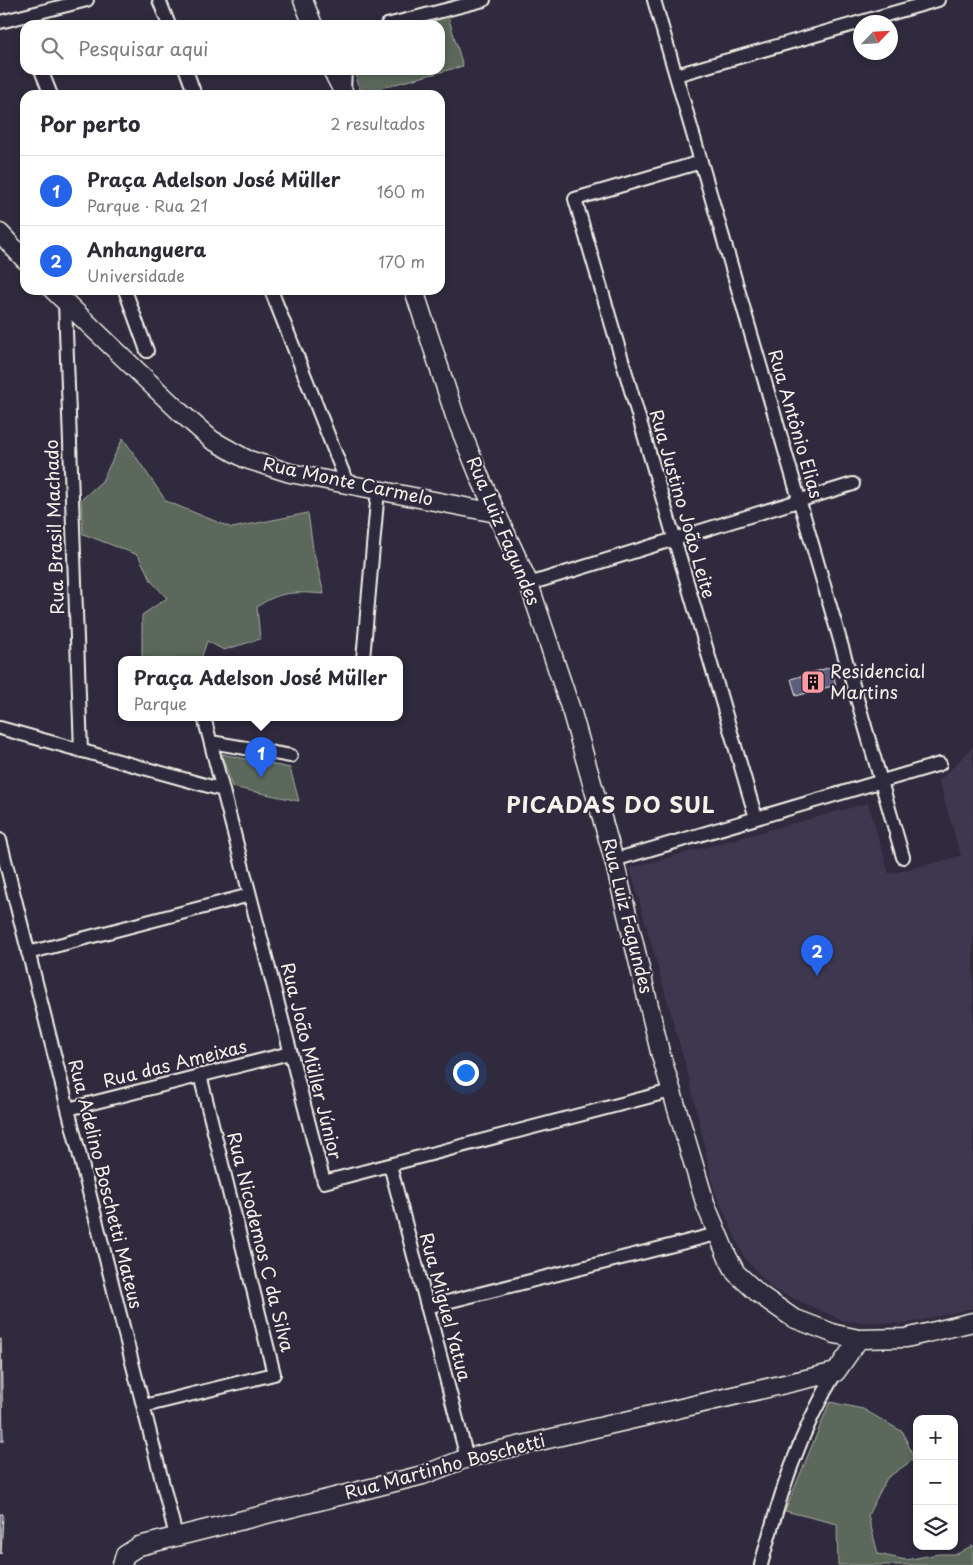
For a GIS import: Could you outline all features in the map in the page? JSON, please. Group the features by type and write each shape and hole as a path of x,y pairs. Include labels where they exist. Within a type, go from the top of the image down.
{"main road":[{"path":"303,0 311,20"},
{"path":"334,75 342,90"},
{"path":"0,233 20,255"},
{"name":"Rua Luiz Fagundes","path":"416,295 455,416 496,514 529,584 572,713 614,860 660,1052 692,1164 717,1234 736,1273 759,1294 793,1318 835,1334 860,1340 906,1338 973,1322"},
{"name":"Rua Monte Carmelo","path":"59,296 180,412 222,447 262,465 496,514"},
{"path":"836,1372 860,1340"},
{"name":"Rua Martinho Boschetti","path":"122,1565 126,1555 131,1550 176,1536 423,1475 467,1458 836,1372"}],"street":[{"path":"29,20 87,0"},
{"path":"159,0 167,20"},
{"path":"406,20 484,0"},
{"name":"Rua Antônio Elias","path":"654,0 903,857"},
{"path":"676,74 938,0"},
{"path":"0,22 20,22"},
{"path":"44,75 49,90"},
{"path":"188,75 194,90"},
{"path":"344,90 346,75"},
{"name":"Rua Justino João Leite","path":"701,162 575,199 756,818"},
{"path":"127,295 146,351"},
{"path":"273,295 346,483"},
{"name":"Rua Brasil Machado","path":"59,296 81,751"},
{"path":"529,584 853,484"},
{"path":"362,656 378,490"},
{"name":"Rua João Müller Júnior","path":"205,721 324,1182 671,1091"},
{"path":"0,728 223,790"},
{"path":"210,742 291,756"},
{"path":"614,860 940,764"},
{"name":"Rua Adelino Boschetti Mateus","path":"0,840 176,1536"},
{"path":"28,954 250,895"},
{"name":"Rua das Ameixas","path":"68,1109 290,1053"},
{"name":"Rua Nicodemos C da Silva","path":"144,1406 274,1374 200,1076"},
{"name":"Rua Miguel Yatua","path":"390,1164 467,1458"},
{"path":"427,1307 717,1234"},
{"path":"760,1565 797,1448 821,1395 836,1372"}],"shaded area":[{"path":"973,747 973,1308 905,1324 844,1321 773,1289 744,1257 715,1192 689,1078 630,868 868,803 889,874 961,856 939,781"}],"green space":[{"path":"448,16 463,66 445,71 445,20 430,20"},
{"path":"357,75 429,75 373,90 360,90 356,81"},
{"path":"123,438 166,501 232,528 308,513 313,549 324,594 289,593 265,601 257,607 260,639 224,650 207,641 202,656 142,656 142,615 167,598 152,582 138,555 83,534 81,500 102,481"},
{"path":"222,754 290,768 299,801 232,787"},
{"path":"830,1402 863,1409 903,1432 913,1457 913,1460 887,1478 868,1515 878,1554 906,1560 938,1554 957,1554 973,1545 973,1565 838,1565 837,1524 785,1511"}],"building":[{"name":"Residencial Martins","path":"831,667 836,685 796,696 791,679"},
{"path":"1,1339 3,1441 0,1441"},
{"path":"0,1514 3,1514 1,1554 0,1553"}],"place":[{"name":"Residencial Martins","path":"813,682"},
{"name":"Praça Adelson José Müller","path":"261,778"},
{"name":"Anhanguera","path":"817,976"}],"district":[{"name":"PICADAS DO SUL","path":"611,805"}]}
